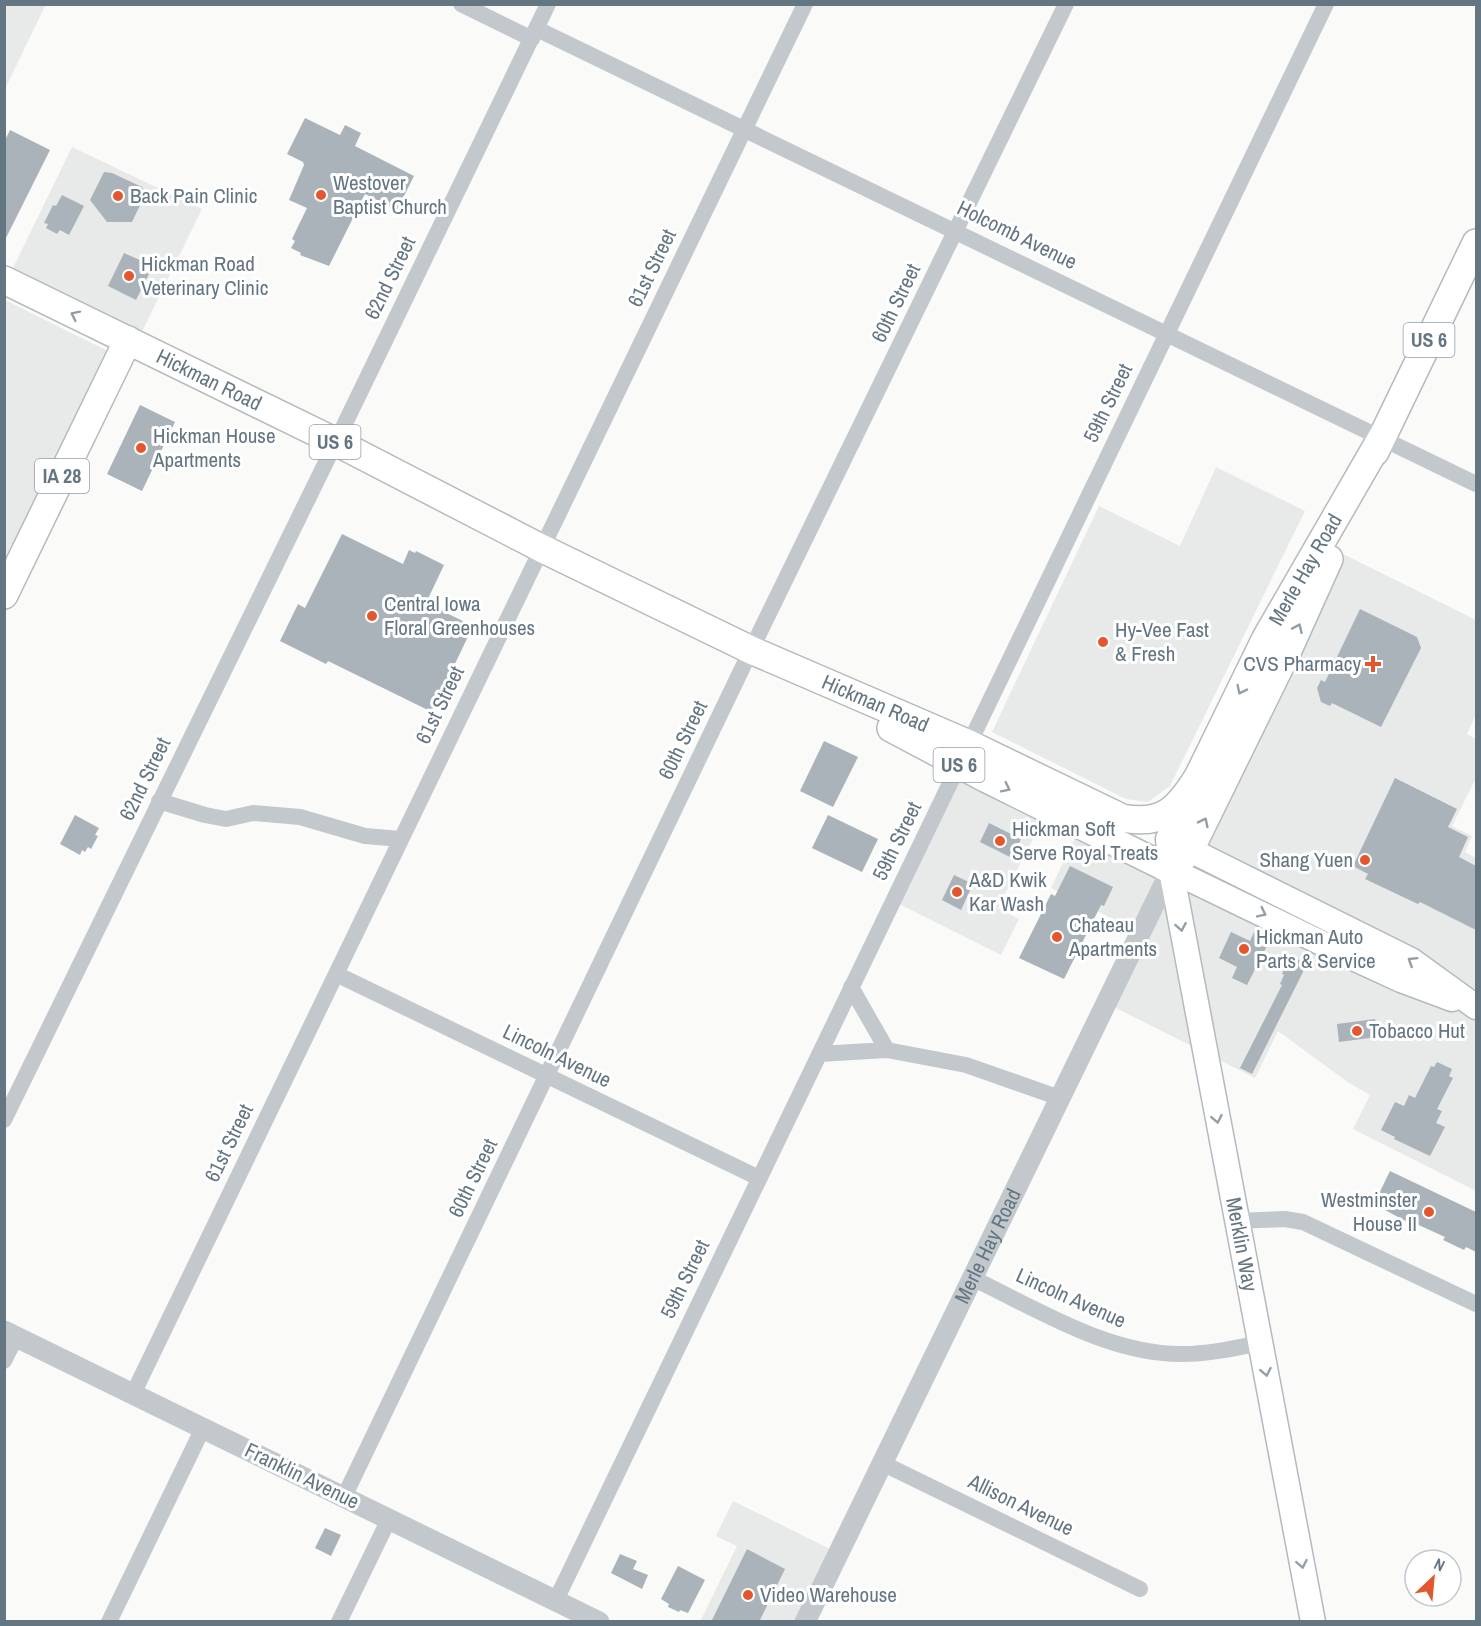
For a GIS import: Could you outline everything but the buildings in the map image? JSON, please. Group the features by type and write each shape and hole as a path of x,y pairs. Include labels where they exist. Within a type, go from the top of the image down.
{"main road":[{"name":"Merle Hay Road","path":"1179,845 1288,650 1382,437 1476,243"},
{"name":"Hickman Road","path":"4,280 124,349"},
{"name":"Hickman Road","path":"4,300 124,349 541,548 964,754 1171,870 1401,980 1476,1007"},
{"name":"IA 28","path":"4,594 124,349"},
{"name":"Merle Hay Road","path":"1171,870 1198,777 1266,638 1382,437"},
{"name":"Hickman Road","path":"964,754 1122,818 1179,845 1411,960 1476,1007"},
{"name":"US 6","path":"1122,818 1138,821 1162,816 1186,797 1198,777"},
{"name":"Merklin Way","path":"1171,870 1313,1622"}],"street":[{"name":"Holcomb Avenue","path":"461,4 534,34 745,129 1476,484"},
{"name":"62nd Street","path":"4,1120 548,4"},
{"name":"61st Street","path":"133,1394 805,4"},
{"name":"60th Street","path":"344,1497 751,650 1066,4"},
{"name":"59th Street","path":"566,1610 759,1178 1326,4"},
{"path":"159,801 226,819 253,813 300,817 365,836 401,839"},
{"name":"Merle Hay Road","path":"804,1622 1171,870"},
{"name":"Lincoln Avenue","path":"336,974 759,1178"},
{"path":"851,987 887,1050"},
{"path":"819,1054 887,1050 966,1065 1060,1098"},
{"path":"1237,1221 1285,1219 1303,1222 1476,1304"},
{"name":"Lincoln Avenue","path":"972,1278 1095,1337 1137,1350 1181,1354 1204,1353 1260,1343"},
{"path":"4,1360 10,1334"},
{"name":"Franklin Avenue","path":"10,1334 389,1519 566,1610 599,1622"},
{"path":"109,1622 203,1428"},
{"name":"Allison Avenue","path":"882,1463 1140,1589"},
{"path":"339,1622 389,1519"}],"shaded area":[{"path":"4,5 45,6 5,89"},
{"path":"72,147 202,209 136,344 5,280 4,265 13,268"},
{"path":"5,300 120,357 5,595"},
{"path":"1216,467 1305,511 1170,786 1148,802 1126,799 992,732 1099,506 1180,546"},
{"path":"1333,549 1476,620 1476,714 1467,734 1476,739 1476,778 1452,826 1472,836 1465,852 1476,858 1476,1191 1353,1129 1370,1095 1349,1083 1278,1031 1255,1078 1106,1003 1141,933 1051,888 1081,825 1474,1006 1190,850"},
{"path":"959,765 1048,809 998,908 1019,919 1001,955 893,901"},
{"path":"733,1501 838,1553 804,1621 700,1622 737,1546 716,1536"}],"place":[{"name":"Westover Baptist Church","path":"321,195"},
{"name":"Back Pain Clinic","path":"118,196"},
{"name":"Hickman Road Veterinary Clinic","path":"129,276"},
{"name":"Hickman House Apartments","path":"141,448"},
{"name":"Central Iowa Floral Greenhouses","path":"372,616"},
{"name":"Hy-Vee Fast & Fresh","path":"1103,642"},
{"name":"CVS Pharmacy","path":"1373,664"},
{"name":"Hickman Soft Serve Royal Treats","path":"1000,841"},
{"name":"Shang Yuen","path":"1365,860"},
{"name":"A&D Kwik Kar Wash","path":"957,892"},
{"name":"Chateau Apartments","path":"1057,937"},
{"name":"Hickman Auto Parts & Service","path":"1244,949"},
{"name":"Tobacco Hut","path":"1357,1031"},
{"name":"Westminster House II","path":"1429,1212"},
{"name":"Video Warehouse","path":"748,1595"}]}
